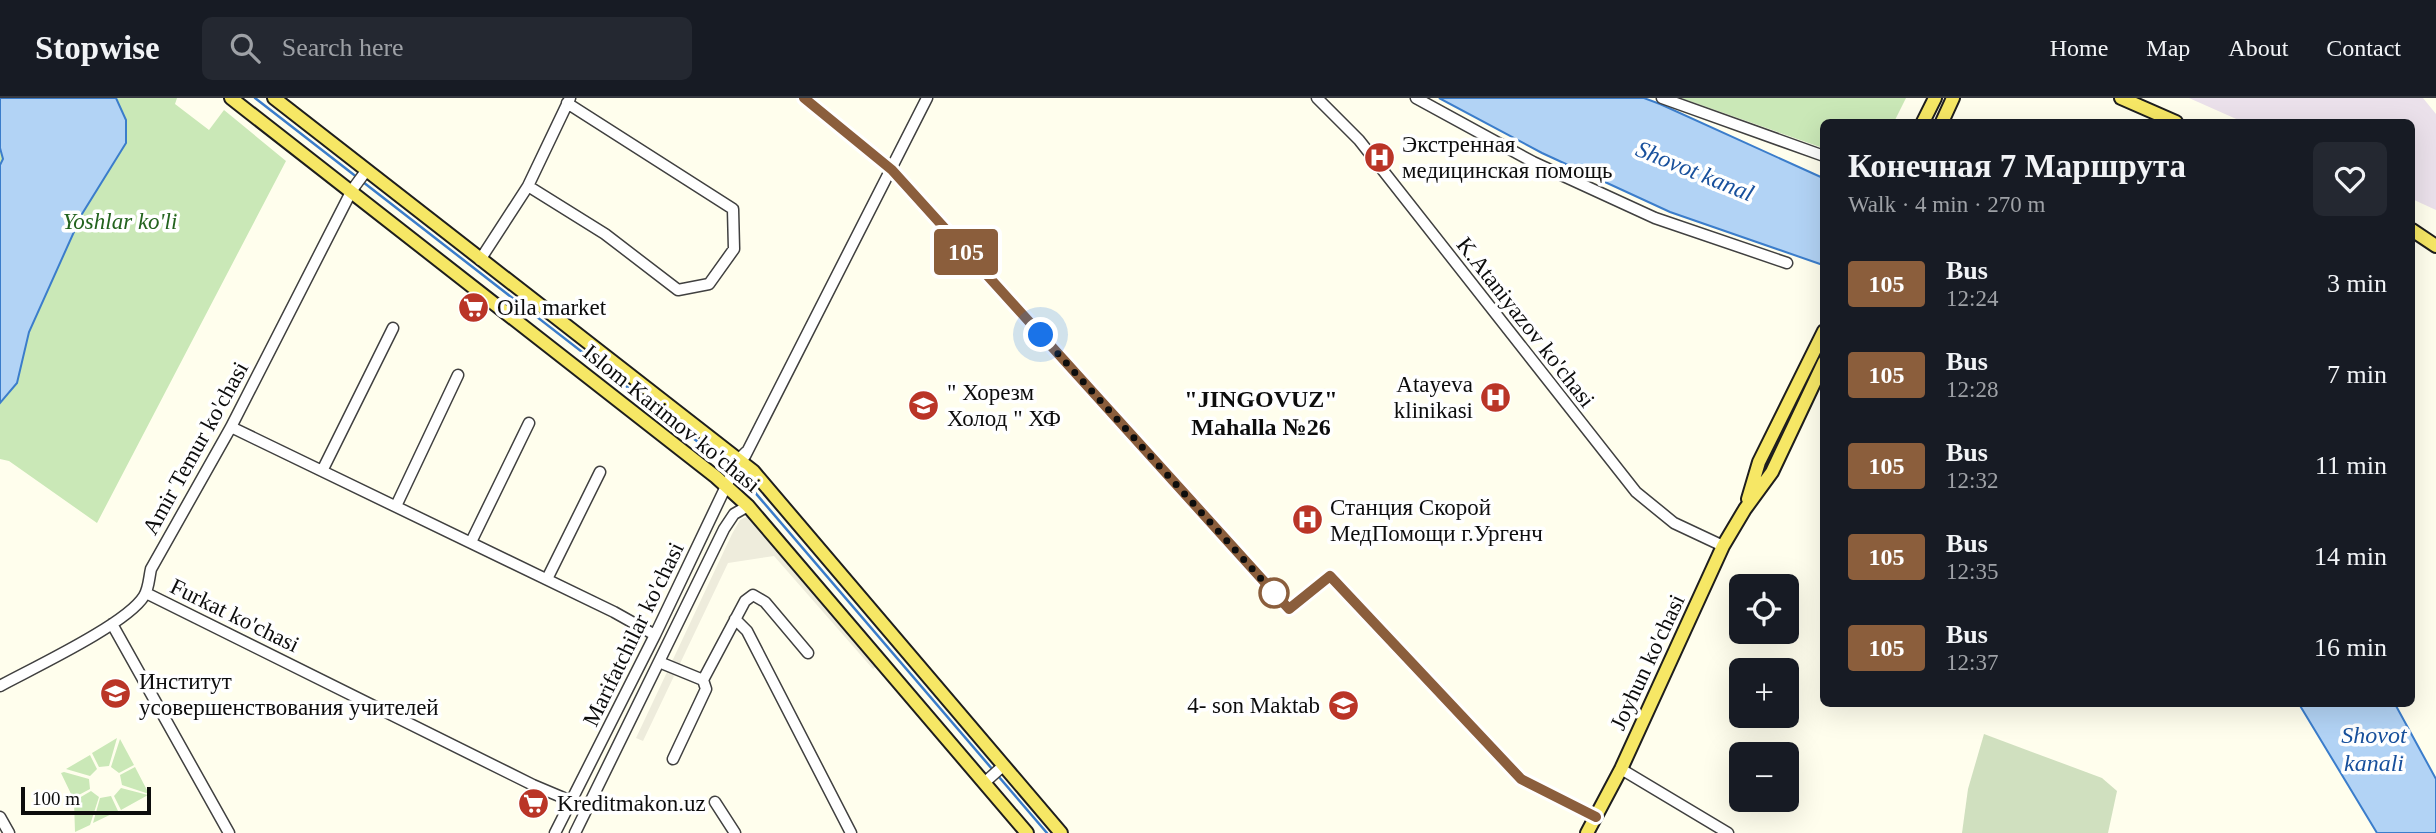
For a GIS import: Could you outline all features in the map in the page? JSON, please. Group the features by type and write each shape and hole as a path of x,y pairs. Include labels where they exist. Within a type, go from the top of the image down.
{"main road":[{"name":"Islom Karimov ko'chasi","path":"231,98 727,486 748,506 1027,833"},
{"name":"Islom Karimov ko'chasi","path":"274,98 481,260 743,458 1061,833"},
{"path":"1924,119 1935,98"},
{"path":"1943,119 1953,98"},
{"path":"2121,98 2169,119"},
{"path":"2415,232 2436,246"},
{"name":"Joyhun ko'chasi","path":"1745,509 1759,462 1820,338"},
{"name":"Joyhun ko'chasi","path":"1587,833 1621,769 1723,547 1745,509 1772,472 1820,370"}],"street":[{"path":"804,98 892,170 1289,609 1330,576 1521,779 1596,817"},
{"name":"Marifatchilar ko'chasi","path":"555,833 727,486 927,98"},
{"name":"K.Ataniyazov ko'chasi","path":"1317,98 1359,140 1636,492 1674,523 1723,547"},
{"path":"1416,98 1533,162 1655,218 1787,263"},
{"path":"1662,98 1820,155"},
{"path":"481,260 528,186 569,100 733,209 734,249 709,284 678,290 605,234 528,186"},
{"name":"Amir Temur ko'chasi","path":"0,686 113,624 134,609 146,593 150,569 231,427 352,190 366,171"},
{"path":"323,471 393,328"},
{"path":"396,506 458,375"},
{"path":"471,542 529,423"},
{"path":"231,427 547,579 655,635"},
{"path":"547,579 600,472"},
{"name":"Marifatchilar ko'chasi","path":"575,833 724,528 734,513 748,506"},
{"name":"Furkat ko'chasi","path":"146,593 533,785 571,801"},
{"path":"673,759 706,689 703,680 745,601 753,595 765,602 808,653"},
{"path":"735,619 747,631 851,833"},
{"path":"113,624 229,833"},
{"path":"659,662 703,680"},
{"path":"984,782 1003,766"},
{"path":"1621,769 1728,833"},
{"path":"715,802 735,833"},
{"path":"0,817 9,833"}],"shaded area":[{"path":"2189,98 2423,98 2436,114 2436,210 2415,200 2415,119 2236,119"},
{"path":"752,517 878,665 873,669 774,556 728,563 643,741 636,738 732,534 740,520"}],"green space":[{"name":"Yoshlar ko'li","path":"0,98 177,98 175,104 209,130 224,110 286,161 97,523 9,461 0,459"},
{"path":"1681,98 1906,98 1896,119 1820,119 1820,147"},
{"path":"1984,734 2102,778 2117,791 2108,833 1962,833 1968,789"},
{"path":"117,738 109,766 99,767 92,753"},
{"path":"120,739 134,765 119,773 111,767"},
{"path":"90,755 97,769 90,776 66,769"},
{"path":"135,767 149,794 122,785 120,775"},
{"path":"61,773 89,779 90,789 73,798"},
{"path":"121,788 148,795 121,810 114,796"},
{"path":"91,791 99,797 90,825 75,832 74,801"},
{"path":"111,796 118,811 93,823 100,798"}],"water":[{"path":"0,98 116,98 126,120 126,143 82,214 29,332 17,383 0,403 0,165 3,159 0,148"},
{"name":"Shovot kanal","path":"1439,98 1644,98 1660,104 1820,177 1820,264 1670,212 1542,153"},
{"name":"Shovot kanali","path":"2301,707 2397,707 2436,779 2436,833 2377,833"}],"waterway":[{"path":"255,98 358,178"},
{"path":"363,182 729,466"},
{"path":"746,482 1047,833"}],"bus line":[{"name":"105","path":"804,98 892,170 1289,609 1330,576 1521,779 1596,817"}],"place":[{"name":"Экстренная медицинская помощь","path":"1379,157"},
{"name":"Oila market","path":"474,307"},
{"name":"Atayeva klinikasi","path":"1496,397"},
{"name":"\" Хорезм Холод \" ХФ","path":"924,405"},
{"name":"Станция Скорой МедПомощи г.Ургенч","path":"1307,520"},
{"name":"Институт усовершенствования учителей","path":"116,694"},
{"name":"4- son Maktab","path":"1343,705"},
{"name":"Kreditmakon.uz","path":"534,803"}],"district":[{"name":"\"JINGOVUZ\" Mahalla №26","path":"1261,413"}],"route":[{"path":"1041,335 1274,593"}]}
